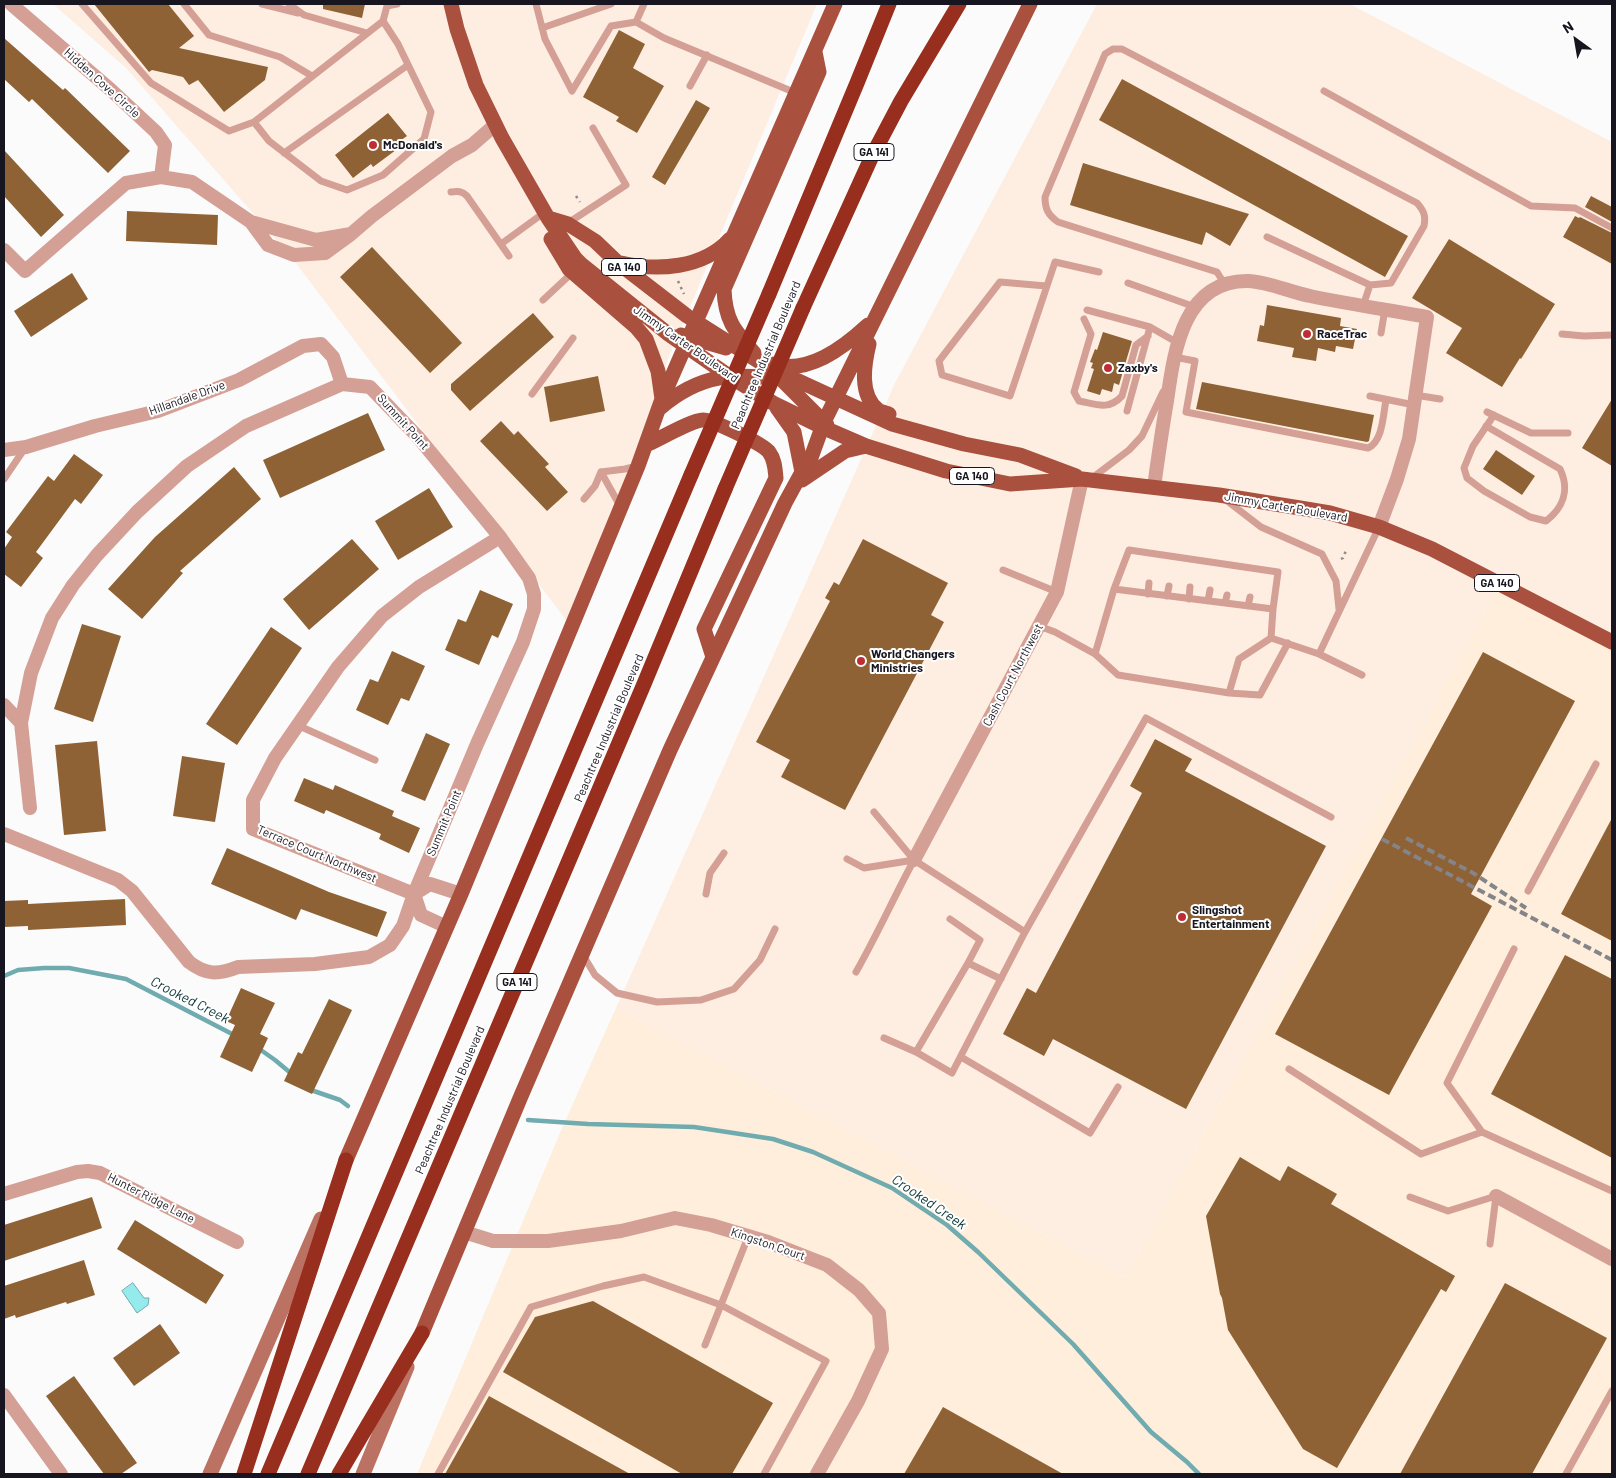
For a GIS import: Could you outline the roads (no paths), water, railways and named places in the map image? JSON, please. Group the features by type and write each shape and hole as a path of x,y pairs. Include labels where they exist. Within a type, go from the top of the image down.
{"highway":[{"name":"Peachtree Industrial Boulevard","path":"268,1474 769,294 858,83 889,4"},
{"name":"Peachtree Industrial Boulevard","path":"308,1474 803,308 872,156 901,101 959,4"},
{"path":"244,1474 346,1160"},
{"path":"339,1474 422,1333"}],"main road":[{"name":"Jimmy Carter Boulevard","path":"450,4 476,85 495,125 546,215 581,264 667,333 691,335 761,362 797,381 892,424 964,444 1020,455 1086,479"},
{"path":"210,1474 447,927 638,466 661,404 835,4"},
{"path":"363,1474 670,750 793,487 808,466 823,424 942,179 1030,4"},
{"path":"815,52 819,72 724,289 724,306 729,321 736,332 761,362 781,379 823,424"},
{"name":"Jimmy Carter Boulevard","path":"546,215 568,224 595,241 691,335 729,376 773,402 823,424 841,436 866,446 946,471 1010,484 1086,479 1219,495 1330,513 1379,527 1432,549 1612,642"},
{"path":"546,215 552,241 569,269 636,327 646,339 656,366 661,404"},
{"path":"618,262 635,266 655,267 690,264 715,252 725,245 734,234"},
{"path":"691,335 761,362 779,367 793,367 809,363 839,349 875,319"},
{"path":"875,319 864,364 865,390 878,410 906,421 981,439 1020,455"},
{"path":"719,346 773,402 794,432 802,472"},
{"path":"661,404 686,389 707,380 729,376 797,381"},
{"path":"646,445 686,426 704,420 750,439 769,452 774,462 776,478 704,630 713,657"},
{"path":"793,487 845,451 866,446"}],"street":[{"name":"Hidden Cove Circle","path":"11,4 111,90 156,132 165,145 161,177"},
{"path":"251,222 268,245 294,255 325,254 452,156 472,145 495,125"},
{"path":"4,250 25,271 126,183 161,177 192,182 251,222 316,240 352,234"},
{"path":"1154,487 1174,357 1186,320 1195,307 1211,292 1225,285 1238,282 1257,282 1310,296 1427,317 1409,439 1397,479 1379,527"},
{"name":"Hillandale Drive","path":"4,450 26,447 94,426 158,411 239,380 303,346 320,344 333,357 342,384"},
{"path":"30,808 21,723 31,673 52,618 73,585 97,555 137,512 187,466 246,426 342,384"},
{"name":"Summit Point","path":"4,834 118,880 132,891 189,962 199,970 213,973 228,971 238,967 315,964 369,957 390,945 403,926 414,894 477,744 523,642 534,609 534,594 529,578 500,537 418,437 370,387 342,384"},
{"name":"Cash Court Northwest","path":"914,860 1057,592 1086,479"},
{"name":"Terrace Court Northwest","path":"414,894 253,829 253,800 275,758 296,725 338,667 382,616 419,587 500,537"},
{"path":"4,705 21,723"},
{"path":"447,927 421,915 414,894 430,884 461,894"},
{"name":"Hunter Ridge Lane","path":"4,1194 77,1172 100,1173 237,1242"},
{"path":"1496,1196 1612,1259"},
{"name":"Kingston Court","path":"464,1232 493,1241 548,1242 621,1231 675,1218 748,1237 827,1265 859,1290 879,1312 882,1349 858,1401 817,1474"},
{"path":"4,1395 61,1474"}],"lane":[{"path":"82,4 151,83 229,131 254,122 383,21 387,5 397,4"},
{"path":"184,4 209,35 280,57 312,76"},
{"path":"262,4 367,33"},
{"path":"289,4 304,15"},
{"path":"536,4 545,39 572,91 611,26 636,22 664,38 797,93"},
{"path":"542,28 611,4"},
{"path":"636,22 644,4"},
{"path":"254,122 269,141 321,181 347,190 383,175 424,139 431,112 398,44 383,21"},
{"path":"1225,285 1217,272 1058,222 1050,217 1045,208 1045,197 1104,54 1113,49 1122,49 1417,203 1423,210 1426,218 1424,226 1391,283 1370,285 1267,237"},
{"path":"690,86 707,56"},
{"path":"284,153 408,65"},
{"path":"1324,91 1531,206 1575,208 1612,228"},
{"path":"568,224 626,185 593,128"},
{"path":"451,192 463,192 510,256"},
{"path":"501,244 546,215"},
{"path":"1046,286 1000,282 939,362 942,375 1010,396 1054,262 1099,272"},
{"path":"543,300 573,272"},
{"path":"1128,282 1195,307"},
{"path":"1363,306 1370,285"},
{"path":"1381,333 1385,309"},
{"path":"1087,310 1150,327 1178,343"},
{"path":"1084,319 1091,334 1074,392 1078,401 1107,406 1116,402 1122,396 1136,345 1148,336"},
{"path":"1127,411 1150,327"},
{"path":"1562,334 1584,336 1612,334"},
{"path":"532,394 573,338"},
{"path":"1174,357 1195,361 1186,412 1368,448 1374,445 1378,438 1386,400"},
{"path":"1086,479 1129,450 1142,436 1170,379"},
{"path":"1370,396 1386,400 1440,399"},
{"path":"1487,412 1531,433 1568,433"},
{"path":"1486,426 1560,469 1563,474 1564,496 1557,512 1546,521 1530,517 1484,491 1467,478 1464,468 1473,446 1486,426 1494,415"},
{"path":"4,478 26,447"},
{"path":"601,472 638,466"},
{"path":"584,499 595,486 601,472"},
{"path":"601,472 621,506"},
{"path":"1219,495 1261,527 1322,554 1336,581 1340,609"},
{"path":"1319,654 1379,527"},
{"path":"1095,654 1114,589 1130,550 1154,554 1173,560 1231,569 1278,572 1271,638"},
{"path":"1152,562 1154,554"},
{"path":"1003,570 1057,592"},
{"path":"1148,594 1149,583"},
{"path":"1166,596 1169,586"},
{"path":"1188,599 1190,588"},
{"path":"1114,589 1273,609"},
{"path":"1208,601 1210,590"},
{"path":"1225,603 1227,595"},
{"path":"1248,606 1250,597"},
{"path":"1039,626 1055,632 1095,654 1118,675 1260,695 1288,643"},
{"path":"1229,692 1239,659 1271,638 1319,654 1362,675"},
{"path":"884,1038 916,1052 952,1073 1025,932 1146,718 1331,817"},
{"path":"296,725 375,760"},
{"path":"1528,891 1596,764"},
{"path":"874,812 914,860 1025,932"},
{"path":"706,894 710,873 724,853"},
{"path":"846,860 864,868 914,860"},
{"path":"856,972 914,860"},
{"path":"916,1052 980,940 950,920"},
{"path":"582,954 594,975 617,993 657,1002 701,1000 734,989 760,960 775,930"},
{"path":"1514,949 1447,1083 1482,1132 1612,1191"},
{"path":"968,963 1001,979"},
{"path":"960,1057 1090,1133 1118,1087"},
{"path":"1289,1069 1421,1154 1482,1132"},
{"path":"1410,1198 1448,1211 1496,1196 1490,1244"},
{"path":"705,1345 748,1237"},
{"path":"438,1474 531,1307 603,1286 644,1277 721,1306 826,1361 764,1474"},
{"path":"1566,1474 1612,1391"}],"water":[{"path":"133,1283 144,1298 149,1298 148,1305 137,1313 122,1291"}],"waterway":[{"name":"Crooked Creek","path":"4,976 18,970 69,968 126,979 236,1036"},
{"name":"Crooked Creek","path":"258,1048 293,1075"},
{"name":"Crooked Creek","path":"308,1089 340,1100 348,1106"},
{"name":"Crooked Creek","path":"528,1120 694,1127 773,1139 813,1152 892,1188 947,1225 978,1252 1073,1344 1151,1432 1199,1474"}],"railway":[{"path":"1406,838 1473,873 1526,908"},
{"path":"1382,839 1612,960"}],"place":[{"name":"McDonald's","path":"373,145"},
{"name":"RaceTrac","path":"1307,334"},
{"name":"Zaxby's","path":"1108,368"},
{"name":"World Changers Ministries","path":"861,661"},
{"name":"Slingshot Entertainment","path":"1182,917"}]}
